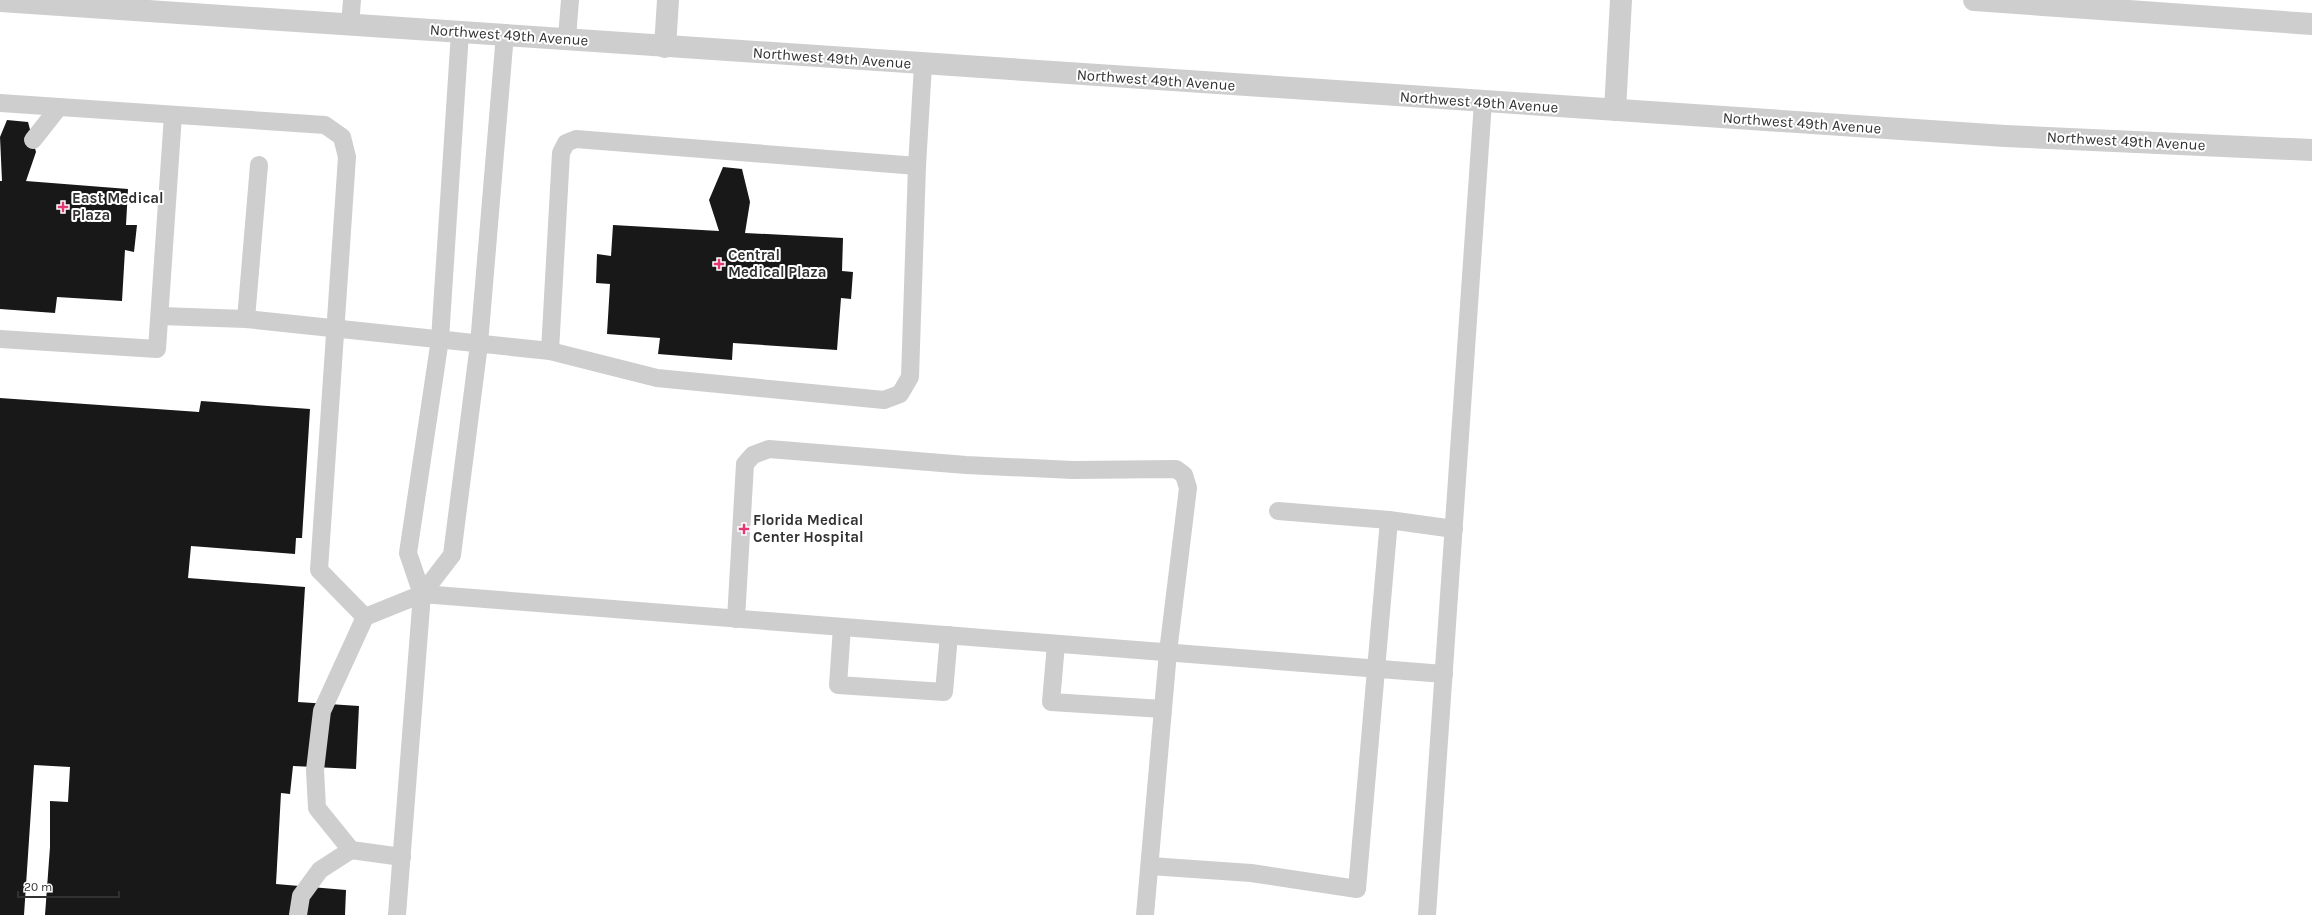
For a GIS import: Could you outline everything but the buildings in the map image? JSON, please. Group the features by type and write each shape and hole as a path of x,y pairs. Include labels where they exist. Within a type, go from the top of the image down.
{"street":[{"path":"666,47 668,0"},
{"path":"1615,110 1621,0"},
{"path":"1974,0 2312,24"},
{"name":"Northwest 49th Avenue","path":"14,1 350,25 567,38 666,47 923,65 2005,136 2312,150"}],"lane":[{"path":"350,25 352,0"},
{"path":"567,38 570,0"},
{"path":"397,915 422,594 408,553 440,339 460,32"},
{"path":"422,594 452,555 479,344 505,34"},
{"path":"160,316 246,319 550,351 657,378 884,400 900,394 910,377 917,166 923,65"},
{"path":"1427,915 1484,102"},
{"path":"0,103 325,125 342,138 347,157 320,570 365,617"},
{"path":"33,140 59,107"},
{"path":"0,339 157,348 172,115"},
{"path":"550,351 561,153 566,143 576,139 917,166"},
{"path":"246,319 259,165"},
{"path":"736,619 745,464 753,455 769,449 974,465 1073,470 1176,469 1184,475 1188,488 1168,652 1145,915"},
{"path":"1278,511 1389,520 1454,529"},
{"path":"1150,866 1251,873 1357,889 1389,520"},
{"path":"351,850 317,808 315,770 322,711 365,617 422,594 1444,674"},
{"path":"842,627 838,685 944,692 949,635"},
{"path":"1056,644 1051,702 1164,709"},
{"path":"298,915 300,896 320,870 351,850 402,857"}],"place":[{"name":"East Medical Plaza","path":"63,207"},
{"name":"Central Medical Plaza","path":"719,264"},
{"name":"Florida Medical Center Hospital","path":"744,529"}]}
